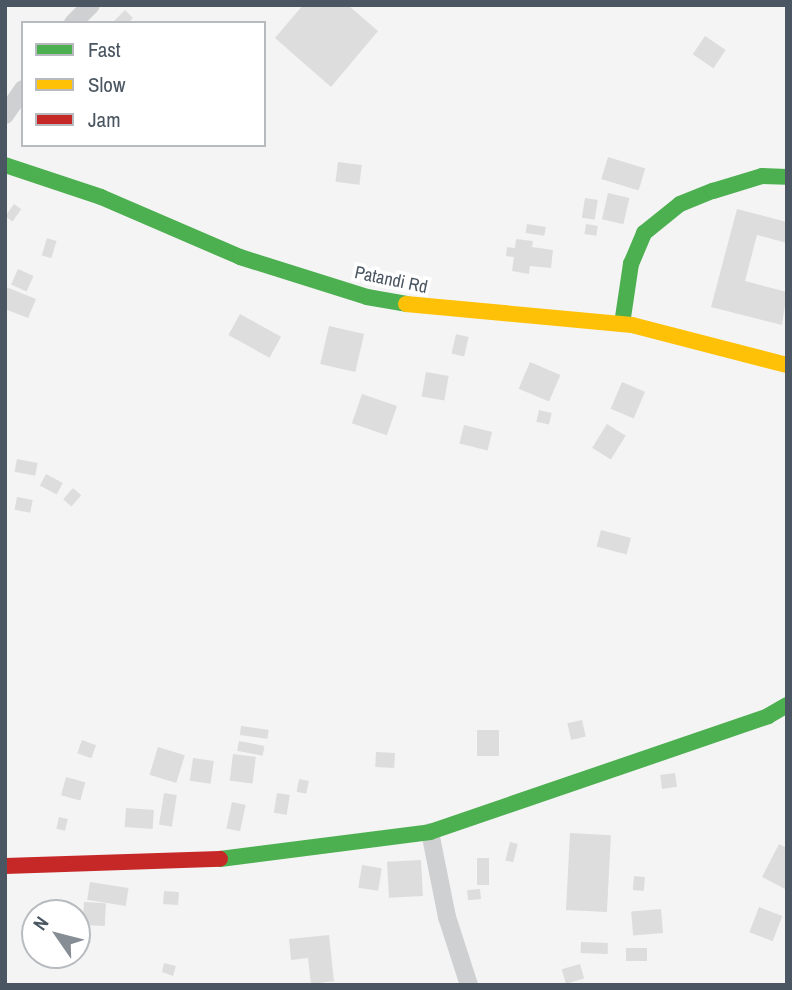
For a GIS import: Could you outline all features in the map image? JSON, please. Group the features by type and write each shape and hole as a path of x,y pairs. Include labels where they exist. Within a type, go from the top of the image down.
{"street":[{"path":"75,21 91,5"},
{"path":"5,115 21,92"},
{"name":"Patandi Rd","path":"5,165 101,197 240,257 367,298 430,308 622,324 787,365"},
{"path":"622,324 631,264 644,233 680,204 713,191 762,176 787,177"},
{"path":"5,866 215,860 348,845 430,832 768,716 787,705"},
{"path":"430,832 447,917 469,985"}],"building":[{"path":"303,5 348,5 378,31 331,87 275,38"},
{"path":"125,10 133,18 131,21 114,21"},
{"path":"705,36 726,50 713,68 693,54"},
{"path":"608,157 645,168 639,190 601,179"},
{"path":"338,162 362,165 359,185 336,182"},
{"path":"608,193 629,198 623,224 602,219"},
{"path":"585,198 598,200 595,220 582,218"},
{"path":"14,204 21,209 12,221 5,216"},
{"path":"737,209 787,222 787,243 757,235 745,281 787,292 782,325 711,307"},
{"path":"527,224 546,227 544,236 526,233"},
{"path":"586,224 598,226 596,236 584,234"},
{"path":"47,238 57,241 51,258 42,255"},
{"path":"516,239 533,241 532,247 553,250 551,268 530,266 529,274 512,271 514,257 506,256 507,247 515,248"},
{"path":"18,269 34,276 27,291 11,285"},
{"path":"6,287 36,299 28,318 5,309"},
{"path":"240,314 281,337 269,358 228,335"},
{"path":"329,326 364,334 355,372 320,364"},
{"path":"456,334 469,337 464,356 452,353"},
{"path":"530,362 560,375 549,402 519,389"},
{"path":"426,372 449,376 444,401 422,397"},
{"path":"622,382 645,392 634,418 611,409"},
{"path":"362,394 397,406 387,435 352,423"},
{"path":"539,410 552,413 549,425 536,422"},
{"path":"607,424 626,436 611,459 592,448"},
{"path":"464,425 492,432 488,450 459,443"},
{"path":"17,459 38,463 35,476 15,472"},
{"path":"46,474 63,483 57,494 40,485"},
{"path":"73,488 81,495 71,507 63,499"},
{"path":"17,497 33,500 30,513 15,510"},
{"path":"601,530 631,538 627,554 597,546"},
{"path":"582,720 586,737 571,740 567,723"},
{"path":"241,726 269,730 267,739 240,735"},
{"path":"477,730 499,730 499,756 477,756"},
{"path":"82,740 96,745 91,758 77,753"},
{"path":"239,741 265,746 263,756 237,751"},
{"path":"158,747 185,755 176,783 150,775"},
{"path":"376,752 395,753 394,768 375,767"},
{"path":"233,754 256,757 253,784 230,781"},
{"path":"193,758 214,761 211,784 190,781"},
{"path":"675,773 677,787 662,789 660,775"},
{"path":"66,777 85,782 80,801 61,795"},
{"path":"299,779 309,781 306,794 297,792"},
{"path":"164,793 177,795 172,827 159,825"},
{"path":"277,793 290,795 287,815 274,813"},
{"path":"232,802 246,805 240,831 226,828"},
{"path":"126,808 154,810 153,829 125,827"},
{"path":"59,817 68,819 65,831 56,829"},
{"path":"570,833 611,835 607,912 566,910"},
{"path":"510,842 518,844 513,862 505,860"},
{"path":"779,844 787,848 787,890 762,877"},
{"path":"477,858 489,858 489,885 477,885"},
{"path":"421,860 423,896 389,898 387,862"},
{"path":"362,865 382,868 378,891 358,888"},
{"path":"634,876 645,877 644,891 633,890"},
{"path":"90,882 129,888 126,906 87,899"},
{"path":"480,889 481,899 468,900 467,890"},
{"path":"164,891 179,892 178,905 163,904"},
{"path":"91,902 106,903 105,926 91,925"},
{"path":"759,907 782,916 773,941 749,932"},
{"path":"661,909 663,933 633,936 631,912"},
{"path":"329,935 334,981 311,984 308,958 291,960 289,939"},
{"path":"581,942 608,943 608,954 581,953"},
{"path":"626,948 647,948 647,961 626,961"},
{"path":"164,963 176,966 173,976 162,972"},
{"path":"580,964 584,978 566,984 562,969"}],"traffic: fast":[{"path":"5,165 101,197 240,257 367,297 406,304"},
{"path":"622,324 631,264 644,233 680,204 713,191 762,176 787,177"},
{"path":"220,859 430,832 768,716 787,705"}],"traffic: slow":[{"path":"406,304 632,325 787,365"}],"traffic: jam":[{"path":"5,866 220,859"}]}
